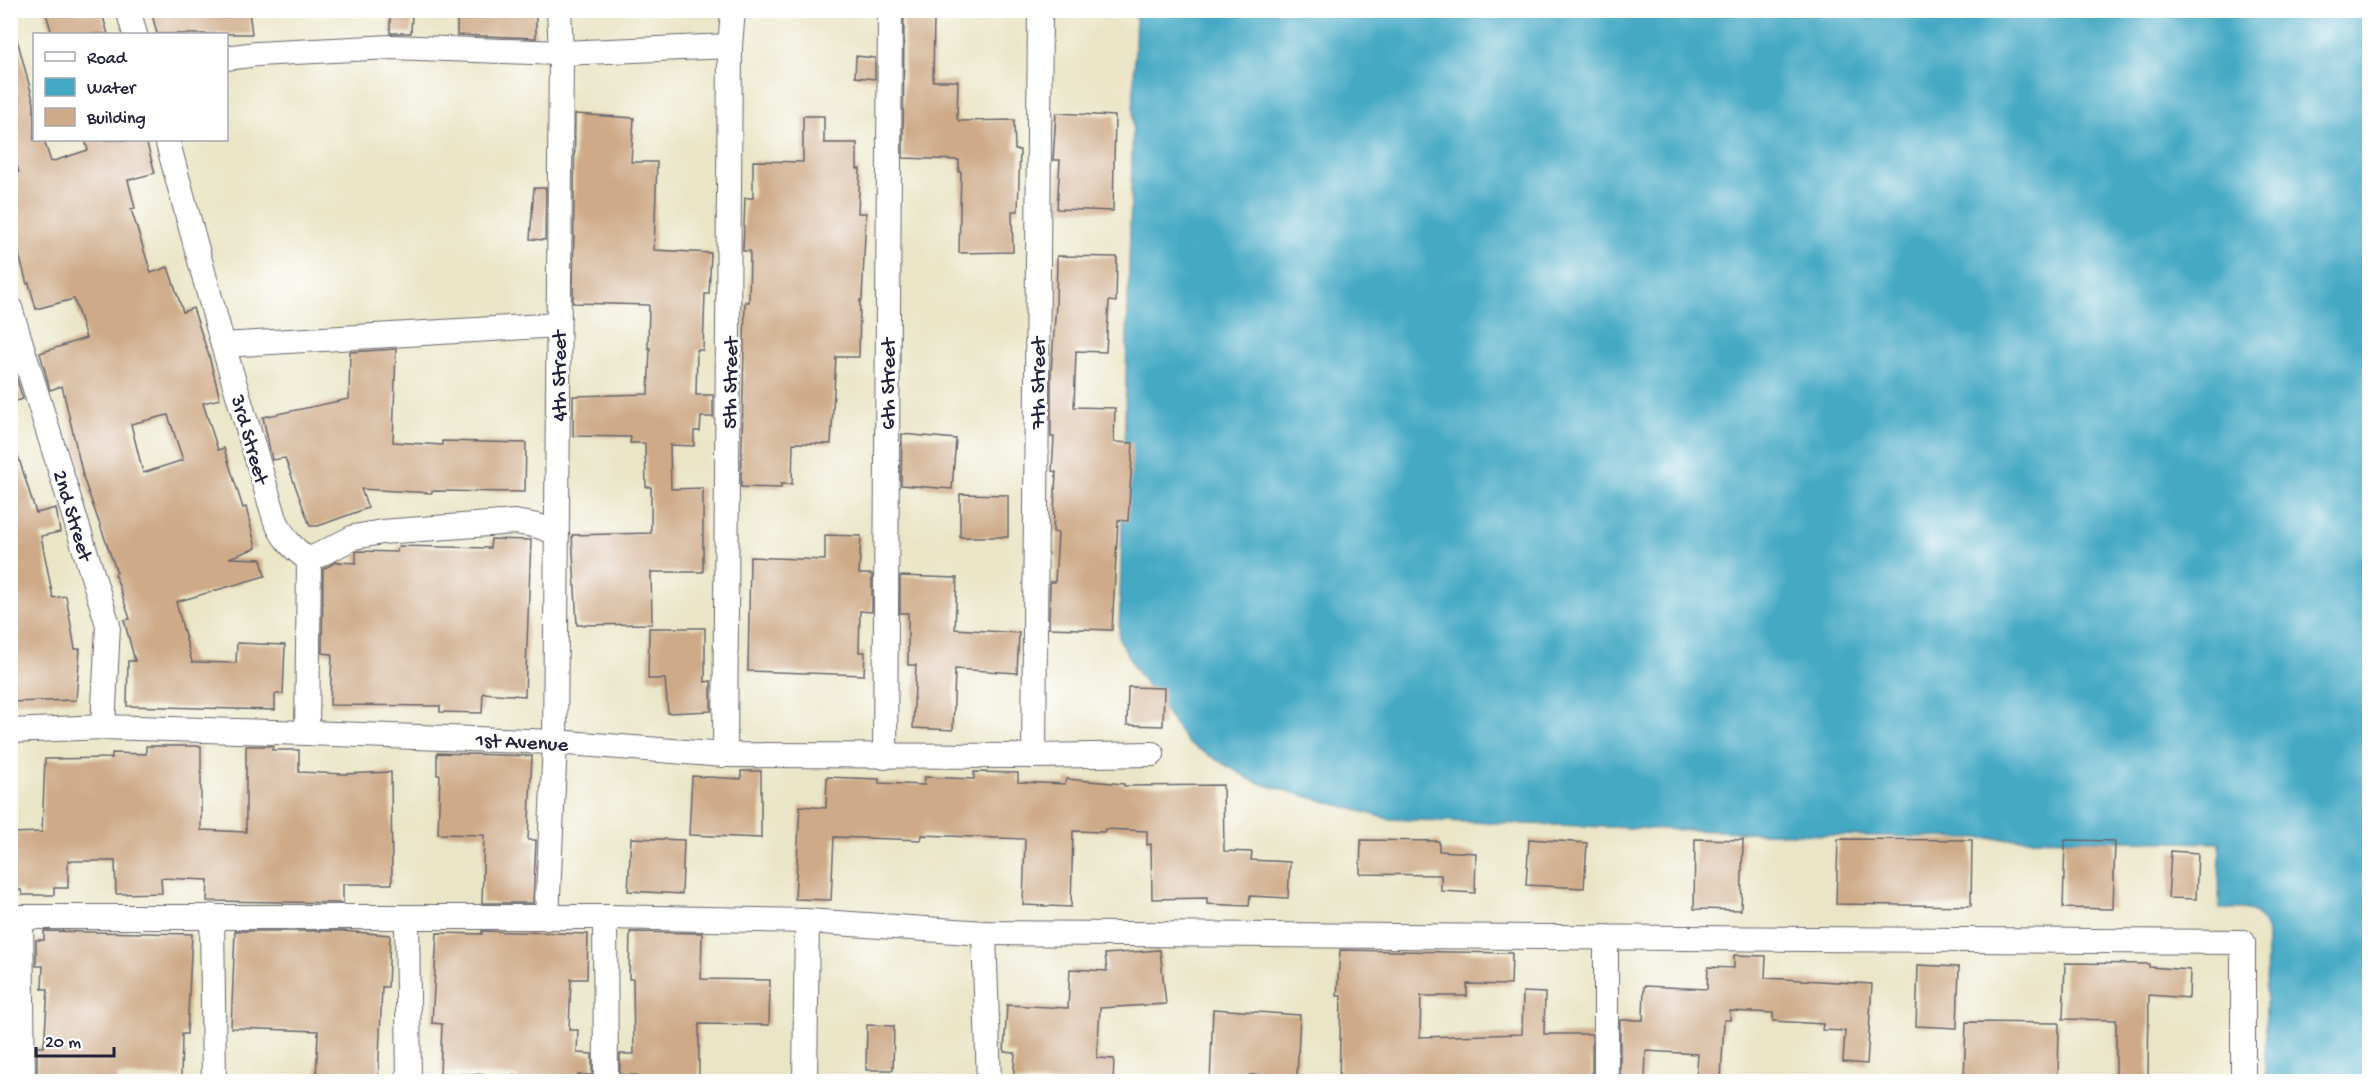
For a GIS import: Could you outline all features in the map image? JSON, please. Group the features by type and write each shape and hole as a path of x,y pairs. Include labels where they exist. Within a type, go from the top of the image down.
{"street":[{"path":"128,10 135,33"},
{"name":"4th Street","path":"547,918 555,742 561,53 559,10"},
{"name":"5th Street","path":"725,755 730,46 733,10"},
{"name":"6th Street","path":"885,757 890,10"},
{"name":"7th Street","path":"1034,756 1040,10"},
{"path":"228,58 257,54 391,47 561,53 730,46"},
{"name":"3rd Street","path":"167,141 223,345 275,519 287,542 309,560"},
{"name":"2nd Street","path":"10,308 108,624 103,727"},
{"path":"223,345 558,325"},
{"path":"307,733 309,560 354,537 382,532 515,522 538,526 557,533"},
{"name":"1st Avenue","path":"10,731 103,727 307,733 555,742 725,755 885,757 1152,754"},
{"path":"212,916 214,1082"},
{"path":"23,1082 16,917 212,916 605,917 807,921 984,933 2243,942 2243,1082"},
{"path":"605,917 606,1082"},
{"path":"407,918 409,1082"},
{"path":"805,1082 807,921"},
{"path":"984,933 988,1082"},
{"path":"1606,937 1606,1082"}],"water":[{"path":"1136,11 2369,11 2369,1081 2265,1081 2267,930 2253,912 2242,909 2219,909 2220,843 1825,835 1389,819 1255,782 1188,743 1134,667 1119,638"}],"building":[{"path":"45,10 101,10 108,33 52,33"},
{"path":"151,10 249,10 252,34 228,33 157,33"},
{"path":"457,10 536,10 536,38 457,35"},
{"path":"390,13 412,13 411,33 390,33"},
{"path":"904,15 934,17 933,81 958,81 957,118 959,121 1014,120 1015,150 1020,150 1018,211 1012,211 1013,252 959,253 961,172 959,172 959,160 903,158"},
{"path":"17,39 33,99 33,141 44,141 51,162 88,150 85,141 146,141 155,173 128,180 135,208 131,209 151,273 168,267 183,312 193,308 209,356 220,399 203,403 218,450 224,448 243,508 246,507 256,548 229,558 261,559 265,576 176,602 192,662 236,663 237,643 285,645 283,694 275,694 275,710 127,706 128,661 135,661 124,620 130,619 115,574 117,573 84,480 62,386 50,390 40,353 86,338 74,299 36,309 10,221 10,175 19,172 10,141 10,40","holes":["168,415 183,460 143,473 131,424"]},
{"path":"856,56 875,58 875,79 855,77"},
{"path":"1056,113 1115,116 1113,211 1057,209 1060,160 1053,160"},
{"path":"575,114 634,118 631,162 657,162 654,250 711,253 709,294 705,294 703,350 697,350 696,395 713,395 713,417 701,417 700,431 694,431 694,446 670,445 671,489 703,488 703,572 651,572 652,624 577,625 572,535 651,533 651,487 646,487 645,443 630,443 631,437 573,436 573,396 648,394 650,348 648,348 649,305 573,303"},
{"path":"803,116 824,116 824,143 857,143 857,169 860,169 858,213 866,213 859,357 836,357 831,444 793,443 792,484 781,484 781,488 741,487 745,302 749,302 750,251 743,251 745,198 753,198 753,161 803,162"},
{"path":"534,188 546,188 545,240 530,239"},
{"path":"1057,256 1117,257 1116,302 1109,301 1106,352 1076,351 1074,407 1115,408 1114,442 1133,443 1128,521 1118,520 1112,630 1049,628 1050,582 1055,582 1058,533 1053,532 1056,472 1052,471 1054,437 1051,437 1051,373"},
{"path":"396,349 393,442 442,445 442,441 526,443 525,492 432,491 432,493 361,489 368,508 318,526 310,526 285,458 272,460 263,417 349,399 350,352"},
{"path":"14,370 23,399 10,403 10,371"},
{"path":"902,434 956,439 952,489 901,485"},
{"path":"15,446 36,513 56,508 60,532 41,536 53,598 66,596 75,649 80,649 76,700 10,702 10,447"},
{"path":"960,494 1008,495 1008,537 960,537"},
{"path":"825,535 861,536 859,574 872,574 872,612 860,611 859,652 865,652 864,675 748,671 750,557 825,560"},
{"path":"491,539 531,540 525,696 483,693 482,713 440,712 440,706 330,705 332,654 322,653 323,569 336,562 356,563 356,552 358,551 397,552 398,546 490,548"},
{"path":"900,576 957,578 955,629 1019,633 1017,673 955,669 953,730 913,728 916,665 908,665 908,613 900,613"},
{"path":"649,628 705,628 705,682 711,681 711,711 668,713 665,679 648,679"},
{"path":"1128,687 1164,688 1163,726 1127,725"},
{"path":"146,746 201,746 201,830 246,832 246,746 273,746 272,750 299,750 299,772 344,774 391,772 392,884 343,884 343,903 207,901 208,880 161,878 162,893 116,894 115,861 68,861 68,888 54,888 54,895 22,895 21,890 10,890 10,833 42,832 45,759 112,758 112,753 146,754"},
{"path":"437,753 532,756 528,840 536,840 533,903 482,903 484,835 438,834 440,775 437,775"},
{"path":"741,771 761,771 761,838 689,835 692,776 741,779"},
{"path":"974,772 1018,773 1018,782 1065,784 1066,779 1124,784 1124,786 1223,785 1224,851 1252,852 1251,860 1290,862 1288,898 1250,896 1249,906 1207,904 1207,898 1152,899 1151,844 1147,845 1147,831 1105,829 1104,832 1073,831 1071,907 1023,905 1025,839 922,835 921,840 834,837 831,900 795,899 800,806 826,808 827,777 879,779 879,783 924,785 925,777 974,779"},
{"path":"631,838 684,840 682,894 628,891"},
{"path":"1529,839 1587,843 1584,888 1526,885"},
{"path":"1695,839 1743,840 1741,910 1694,909"},
{"path":"1838,839 1972,840 1971,906 1836,904"},
{"path":"1361,840 1439,841 1439,851 1476,853 1475,893 1441,891 1441,875 1360,874"},
{"path":"2065,840 2115,841 2113,909 2063,908"},
{"path":"2171,851 2198,853 2196,899 2168,898"},
{"path":"44,931 192,934 187,1034 182,1034 181,1077 118,1076 117,1082 37,1082 37,1047 44,1047 48,989 42,989 43,966 36,966 36,940 44,940"},
{"path":"235,931 342,931 390,935 388,987 382,987 378,1082 316,1082 318,1031 231,1028"},
{"path":"482,931 588,934 587,979 571,979 569,1030 578,1030 577,1053 592,1054 592,1075 578,1075 578,1082 518,1082 518,1076 440,1073 442,1024 432,1023 437,933 482,934"},
{"path":"630,932 702,933 701,979 770,980 769,1025 699,1024 699,1078 636,1078 636,1075 620,1075 620,1054 634,1054 633,979 629,979"},
{"path":"1160,950 1166,1004 1100,1008 1097,1058 1114,1059 1113,1082 1013,1082 1015,1053 1004,1052 1007,1005 1068,1008 1070,969 1107,971 1105,954"},
{"path":"1340,950 1512,953 1511,985 1467,984 1467,996 1421,996 1420,1037 1522,1034 1523,992 1545,993 1544,1034 1592,1034 1592,1082 1339,1082 1341,996 1337,996"},
{"path":"1734,955 1766,956 1765,978 1872,984 1867,1064 1843,1062 1845,1031 1822,1030 1823,1024 1773,1021 1773,1013 1730,1011 1730,1020 1724,1020 1721,1081 1696,1080 1698,1054 1646,1051 1645,1082 1620,1082 1620,1020 1643,1020 1644,986 1707,989 1708,967 1734,968"},
{"path":"2065,963 2149,964 2149,967 2190,970 2189,998 2149,995 2148,1082 2116,1082 2116,1020 2063,1019"},
{"path":"1918,965 1959,967 1957,1028 1916,1026"},
{"path":"1213,1009 1300,1015 1297,1077 1250,1075 1250,1082 1210,1082"},
{"path":"1966,1022 2059,1023 2058,1082 1964,1080"},
{"path":"867,1025 894,1026 893,1070 866,1070"}]}
